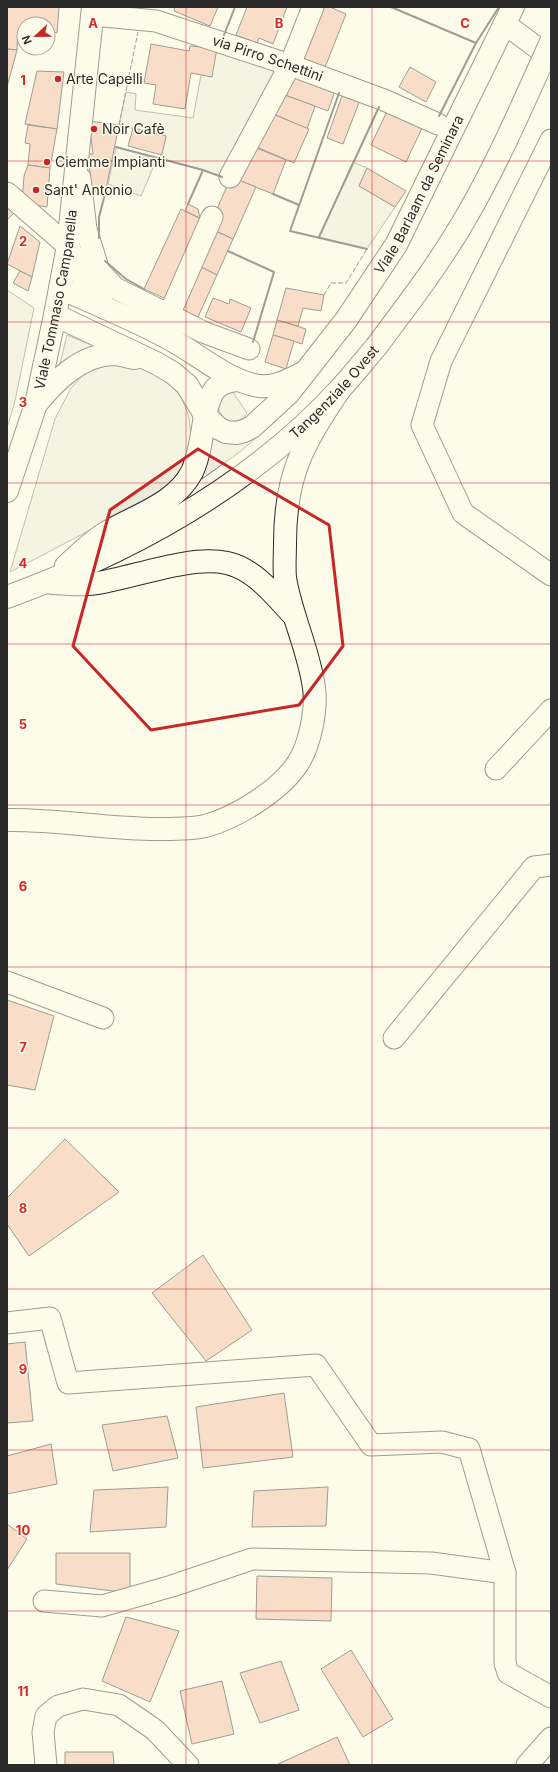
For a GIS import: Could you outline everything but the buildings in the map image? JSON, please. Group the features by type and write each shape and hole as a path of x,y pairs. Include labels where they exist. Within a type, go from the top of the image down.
{"main road":[{"name":"Viale Tommaso Campanella","path":"7,491 36,404 68,246 93,11"},
{"name":"Viale Barlaam da Seminara","path":"156,363 173,373 188,385 205,415 218,428 226,432 244,431 252,427 288,394 346,320 396,245 509,16"},
{"name":"Tangenziale Ovest","path":"7,597 45,583 118,550 167,524 208,499 282,444 340,389 376,347 432,270 469,212 492,169 551,42"},
{"path":"68,246 79,271 105,309"},
{"path":"60,288 168,338 238,380"},
{"path":"55,315 156,363"},
{"path":"36,404 55,382 73,368 95,357 114,354 156,363"},
{"path":"45,583 103,535 169,497 183,485 192,471 201,444 205,415 210,396 214,389 229,380 238,380 260,386 272,386 283,383 306,371"},
{"path":"7,811 18,820 136,829 204,826 229,818 276,787 298,763 311,728 314,706 314,688 309,664 285,577 287,498 294,471 305,443 340,389"},
{"path":"45,583 96,584 180,566 206,562 228,563 245,571 258,580 296,618"}],"street":[{"path":"230,177 290,65 313,7"},
{"name":"via Pirro Schettini","path":"93,11 156,21 290,65 384,100 438,124"},
{"path":"509,16 551,58"},
{"path":"551,140 441,360 422,425 463,514 551,575"},
{"path":"78,156 86,229 99,271 114,288 203,332 249,350"},
{"path":"7,193 68,246"},
{"path":"169,315 212,217"},
{"path":"496,769 551,710"},
{"path":"394,1038 534,867 551,865"},
{"path":"7,982 103,1018"},
{"path":"7,1323 50,1318 68,1383 316,1365 371,1445 442,1442 469,1449 505,1573 504,1663 508,1673 551,1697"},
{"path":"44,1601 102,1606 172,1586 252,1559 431,1563 505,1573"},
{"path":"46,1765 43,1732 46,1716 58,1706 83,1698 119,1705 155,1730 188,1765"},
{"path":"526,1765 551,1738"}],"highlighted area":[{"path":"198,449 329,525 343,646 299,705 151,730 73,646 110,510"}],"shaded area":[{"path":"217,48 279,69 226,179 203,170 160,158 166,136 119,125 126,92 136,94 135,110 193,118 201,75"},
{"path":"116,147 157,158 141,196 108,184"},
{"path":"353,162 367,168 359,186 395,207 367,249 319,237"},
{"path":"7,290 34,308 15,401 7,428"},
{"path":"67,335 94,346 59,368"},
{"path":"112,363 151,370 168,381 182,399 189,417 191,437 181,472 165,491 10,572 55,419 71,388 85,373"},
{"path":"232,391 247,413 241,419 234,421 227,420 222,416 219,410 219,404 223,397"},
{"path":"276,417 277,420 241,451 202,479 213,440 216,437"}],"fence":[{"path":"119,125 138,32"},
{"path":"324,295 331,283 346,283 367,249"}],"wall":[{"path":"224,35 235,7"},
{"path":"391,7 476,43"},
{"path":"439,116 476,43 499,7"},
{"path":"339,93 290,231 367,249"},
{"path":"319,237 379,107"},
{"path":"116,147 203,170 188,204"},
{"path":"203,170 222,177"},
{"path":"99,238 99,217 105,194"},
{"path":"273,194 299,205"},
{"path":"228,251 274,272 253,342"},
{"path":"105,261 126,279 144,289"}],"place":[{"name":"Arte Capelli","path":"58,79"},
{"name":"Noir Cafè","path":"94,129"},
{"name":"Ciemme Impianti","path":"47,162"},
{"name":"Sant' Antonio","path":"36,190"}]}
